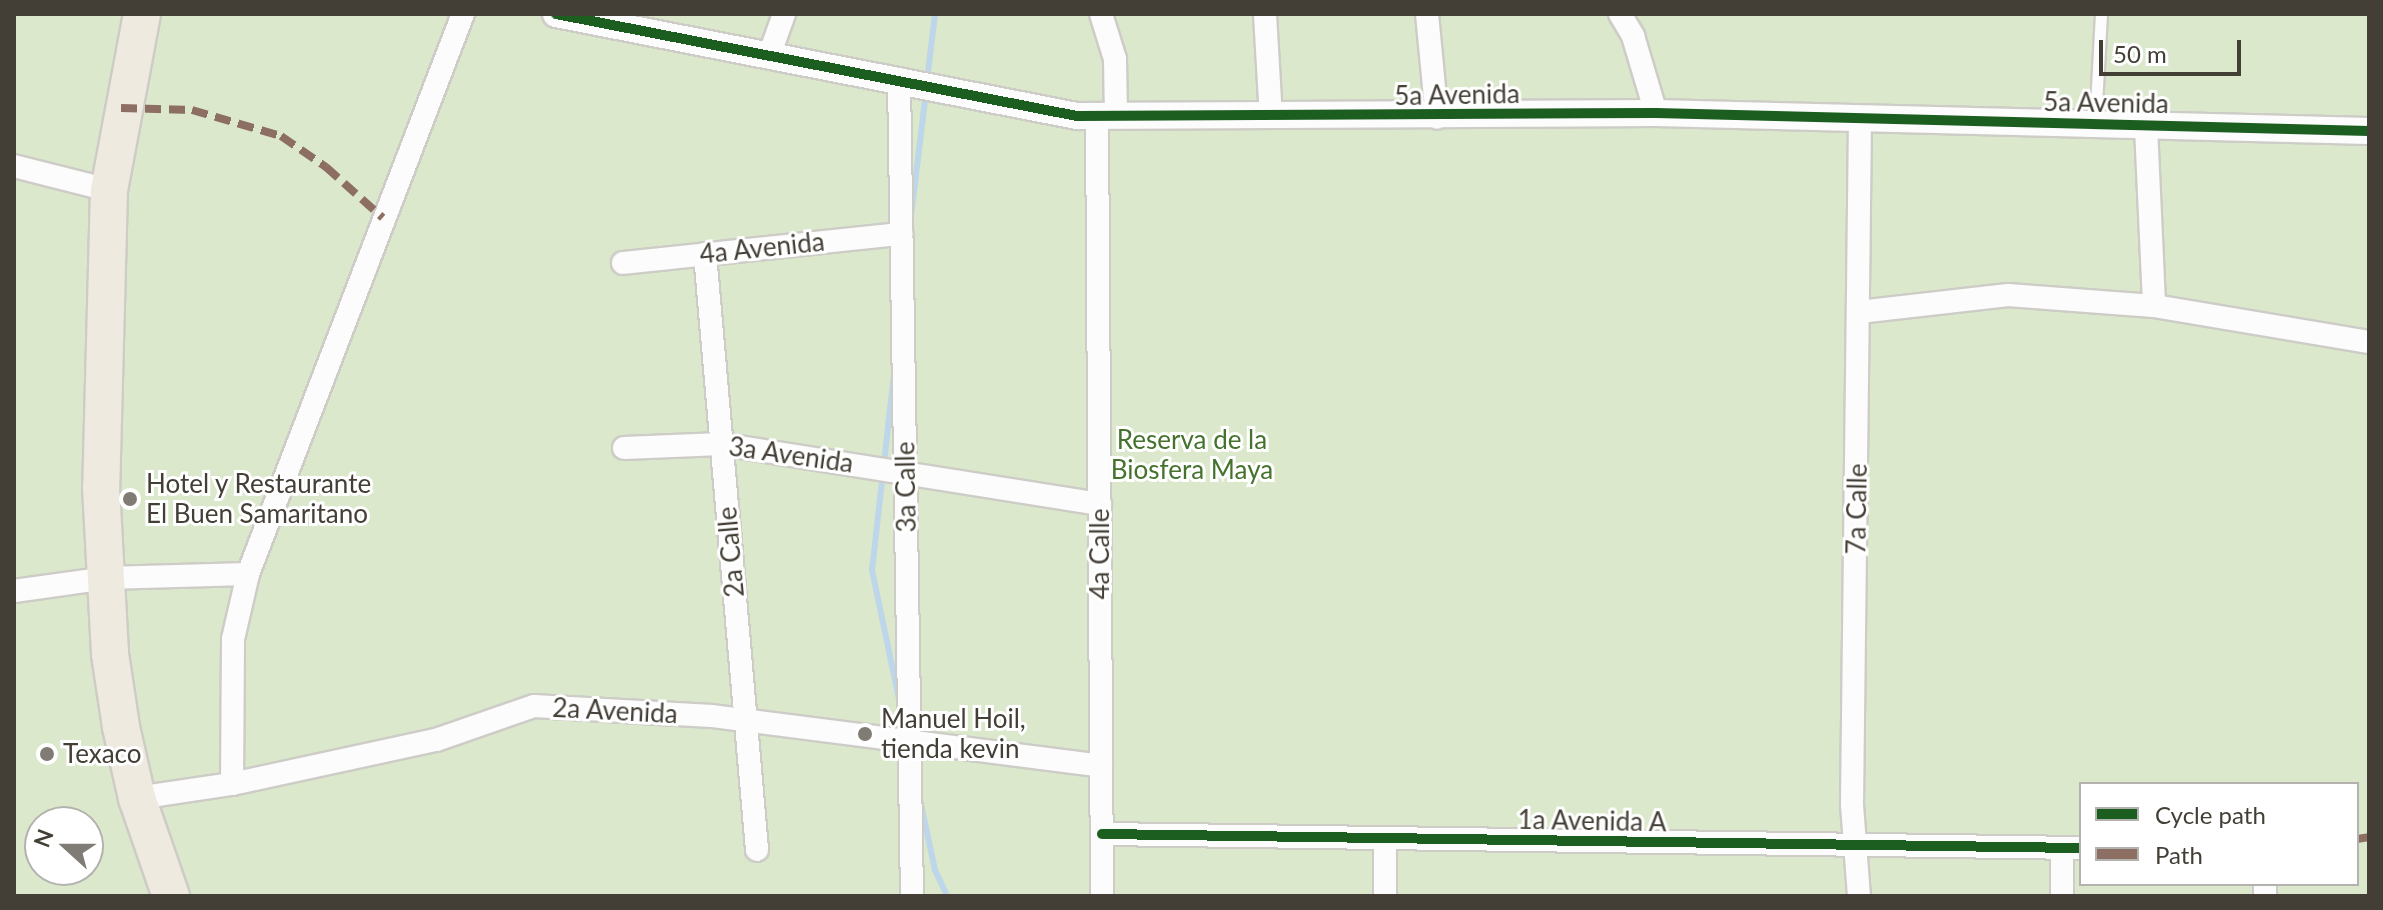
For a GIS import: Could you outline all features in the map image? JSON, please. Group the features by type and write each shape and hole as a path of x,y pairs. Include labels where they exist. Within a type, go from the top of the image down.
{"highway":[{"path":"142,14 109,190 101,487 110,654 137,798 171,896"}],"street":[{"path":"232,784 233,639 248,574 463,14"},
{"name":"5a Avenida","path":"556,14 769,56 1106,116 1437,118 1656,113 1860,122 2369,131"},
{"path":"769,56 784,14"},
{"name":"4a Calle","path":"1101,14 1115,59 1106,116 1100,504 1102,896"},
{"path":"1265,14 1271,117"},
{"path":"1427,14 1437,118"},
{"path":"1620,14 1633,36 1656,113"},
{"name":"3a Calle","path":"899,79 912,896"},
{"name":"7a Calle","path":"1859,896 1858,846 1852,804 1860,122"},
{"path":"2146,127 2154,306"},
{"path":"14,166 109,190"},
{"name":"4a Avenida","path":"623,263 901,234"},
{"name":"2a Calle","path":"705,254 757,850"},
{"path":"1859,312 2008,295 2154,306 2369,342"},
{"name":"3a Avenida","path":"624,448 721,444 1100,504"},
{"path":"14,591 106,578 248,574"},
{"name":"2a Avenida","path":"137,798 232,784 436,740 534,706 746,720 1101,766"},
{"name":"1a Avenida A","path":"1102,834 1385,841 2071,848"},
{"path":"1385,841 1385,896"},
{"path":"2062,896 2071,848"}],"lane":[{"path":"2095,125 2101,14"}],"green space":[{"name":"Reserva de la Biosfera Maya","path":"14,14 2369,14 2369,896 14,896"}],"waterway":[{"path":"927,81 935,14"},
{"path":"911,216 926,92"},
{"path":"894,374 872,570 899,699"},
{"path":"920,800 935,870 947,896"}],"marked path":[{"path":"121,108 192,110 281,136 326,167 383,218"},
{"path":"2359,839 2369,837"}],"cycle path":[{"path":"556,14 1077,116 1656,113 2369,131"},
{"path":"1102,834 2079,848"}],"place":[{"name":"Hotel y Restaurante El Buen Samaritano","path":"130,499"},
{"name":"Manuel Hoil, tienda kevin","path":"865,734"},
{"name":"Texaco","path":"47,754"}]}
